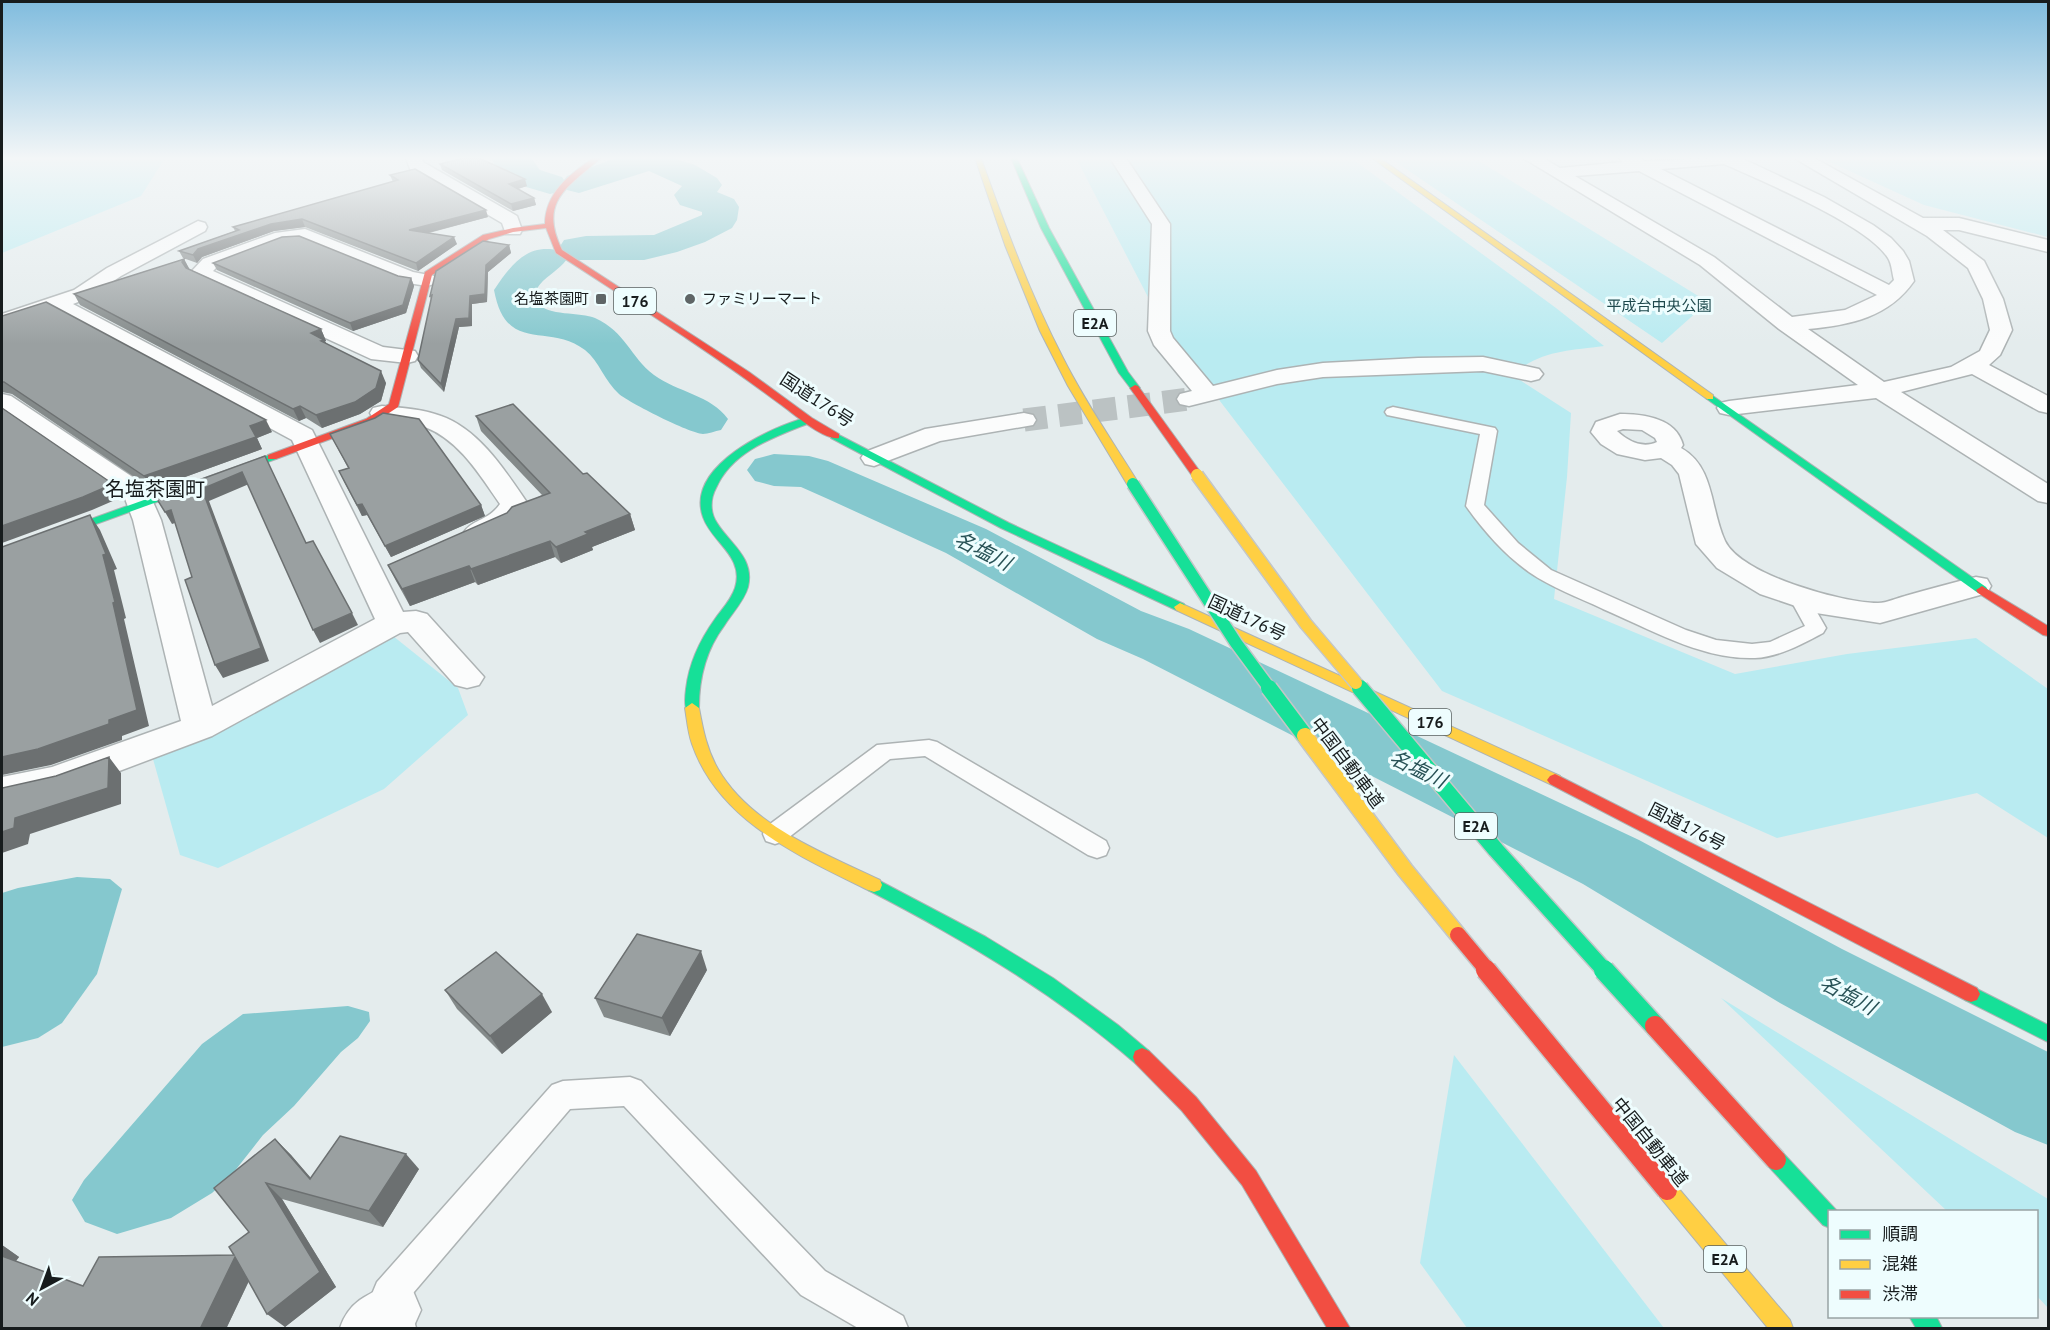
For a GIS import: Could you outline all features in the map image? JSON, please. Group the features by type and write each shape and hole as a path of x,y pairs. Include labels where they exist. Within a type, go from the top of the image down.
{"main road":[{"path":"2,555 370,421 394,405 428,274 486,237 513,230 546,226 547,220"},
{"name":"中国自動車道","path":"999,220 1033,306 1073,386 1133,484 1236,643 1405,870 1782,1329"},
{"name":"E2A","path":"1041,220 1124,373 1306,624 1496,850 1828,1216"},
{"path":"1463,220 1976,586 2049,632"},
{"name":"国道176号","path":"546,226 551,242 559,251 746,374 807,420 874,458 1086,564 1550,777 2049,1034"},
{"path":"807,420 740,452 722,465 710,483 706,502 709,521 744,568 744,586 711,633 698,660 692,687 693,722 705,759 725,789 748,815 775,834 915,906 1016,962 1071,998 1127,1044 1194,1108 1250,1179 1339,1329"}],"street":[{"path":"511,220 513,230"},
{"path":"1158,220 1161,224 1159,331 1161,340 1198,397 1277,377 1323,370 1483,364 1531,374"},
{"path":"1637,220 1707,261 1787,324 1880,390 2049,495"},
{"path":"1747,220 1893,295"},
{"path":"1787,324 1827,321 1856,315 1893,295 1904,281 1902,267 1896,253 1879,237 1854,220"},
{"path":"1728,408 1880,390 1959,372 1989,355 2001,330 1993,299 1977,265 1913,220"},
{"path":"1920,224 1959,224 2049,246"},
{"path":"2,321 81,294 114,272 198,227"},
{"path":"407,356 379,354 200,273 210,263 282,237 305,235 409,278 427,280"},
{"path":"57,304 303,435 306,444 382,574 393,623"},
{"path":"1972,365 2049,406"},
{"path":"2,400 136,492 147,520 200,727"},
{"path":"382,413 432,421 462,439 514,504 502,521 459,540"},
{"path":"874,458 934,434 1024,420"},
{"path":"1665,450 1681,459 1692,474 1711,544 1727,562 1762,582 1816,603 1880,613 1976,586"},
{"path":"2,791 56,780 200,727 393,623 416,621 467,677"}],"lane":[{"path":"1393,412 1490,431 1475,506 1510,547 1537,569 1571,587 1686,636 1727,649 1754,651 1780,646 1816,628 1799,597"},
{"path":"775,834 885,751 929,747 1097,848"},
{"path":"386,1322 389,1294 563,1095 630,1091 813,1283 891,1329"}],"green space":[{"path":"2,220 82,220 2,253"},
{"path":"1108,220 1436,220 1604,346 1544,356 1512,375 1571,413 1567,477 1554,599 1735,674 1847,654 1976,638 2048,689 2048,838 1977,793 1777,838 1442,691 1164,328"},
{"name":"平成台中央公園","path":"1481,220 1575,220 1708,302 1662,343"},
{"path":"1982,220 2048,220 2048,237"},
{"path":"393,636 458,688 468,715 384,789 218,868 180,855 153,759 232,724"},
{"path":"1721,998 2048,1199 2048,1308 2038,1297 2038,1210 1946,1210"},
{"path":"1454,1055 1664,1328 1467,1328 1420,1263"}],"shaded area":[{"path":"77,877 110,879 122,889 97,974 62,1023 38,1038 2,1047 2,893"},
{"path":"348,1006 369,1012 370,1021 358,1038 341,1052 294,1106 263,1135 230,1177 212,1193 171,1218 117,1234 85,1222 72,1200 84,1180 202,1044 243,1014"}],"building":[{"path":"257,220 295,220 271,224 198,249 193,255 179,251 239,230 233,227"},
{"path":"305,220 447,220 409,230 454,237 416,263"},
{"path":"299,236 398,276 411,278 403,305 350,323 213,263 282,237"},
{"path":"483,241 509,245 486,265 485,294 470,296 469,318 456,319 441,384 418,360 436,271"},
{"path":"184,259 182,262 186,268 321,329 311,333 324,340 321,341 381,371 376,388 355,402 316,415 300,406 293,409 74,294"},
{"path":"46,302 266,420 250,426 256,437 144,476 2,382 2,316"},
{"path":"513,404 583,474 587,473 630,514 585,532 588,534 556,547 550,541 471,569 469,566 402,589 388,565 507,513 512,507 550,493 476,416"},
{"path":"2,408 113,484 2,526"},
{"path":"383,413 419,419 481,505 385,546 362,504 357,505 339,471 349,468 330,434"},
{"path":"265,456 306,543 313,541 352,613 313,630 242,472 202,489 261,648 215,665 185,580 192,577 171,510 165,512 155,496"},
{"path":"90,515 106,554 103,555 137,710 109,720 109,724 38,749 2,757 2,547"},
{"path":"109,757 108,788 15,818 14,828 2,832 2,788 56,776"},
{"path":"637,934 701,951 662,1018 595,998"},
{"path":"496,952 542,994 490,1036 445,990"},
{"path":"340,1136 406,1154 369,1211 266,1183 320,1272 267,1314 235,1257 200,1329 2,1329 2,1256 83,1286 99,1257 234,1255 229,1247 249,1232 214,1188 275,1139 310,1179"}],"waterway":[{"name":"名塩川","path":"578,248 644,248 673,242 719,220"},
{"name":"名塩川","path":"547,259 526,272 515,290 519,309 533,322 579,327 604,343 621,368 637,385 703,419"},
{"name":"名塩川","path":"774,470 809,472 966,541 1119,625 1166,644 1611,862 1811,976 2048,1100"}],"tunnel":[{"path":"1024,420 1189,399"}],"traffic: fast":[{"path":"1041,220 1124,373 1135,388"},
{"path":"1710,397 1982,590"},
{"path":"692,708 693,686 701,656 710,636 738,596 743,576 742,567 735,552 708,517 706,507 708,493 717,474 738,453 765,438 808,420"},
{"path":"835,436 1005,525 1180,607"},
{"path":"2,555 272,457"},
{"path":"1133,484 1236,643 1305,736"},
{"path":"1356,683 1496,850 1655,1026"},
{"path":"874,885 945,922 1047,983 1142,1057"},
{"path":"1971,994 2048,1034"},
{"path":"1776,1160 1828,1216"},
{"path":"1922,1318 1931,1328"}],"traffic: slow":[{"path":"1000,220 1032,303 1058,359 1133,484"},
{"path":"1462,220 1710,397"},
{"path":"1197,475 1306,624 1356,683"},
{"path":"1180,607 1555,780"},
{"path":"692,708 698,743 712,773 732,798 756,820 784,838 874,885"},
{"path":"1305,736 1405,870 1458,935"},
{"path":"1667,1190 1782,1328"}],"traffic: jam":[{"path":"549,220 551,236 559,251 746,374 808,420 835,436"},
{"path":"272,457 370,421 394,405 428,274 486,237 513,230 546,226"},
{"path":"1135,388 1197,475"},
{"path":"1982,590 2048,632"},
{"path":"1555,780 1971,994"},
{"path":"1458,935 1667,1190"},
{"path":"1655,1026 1776,1160"},
{"path":"1142,1057 1189,1104 1249,1178 1339,1328"}],"place":[{"name":"名塩茶園町","path":"601,299"},
{"name":"ファミリーマート","path":"690,299"}],"district":[{"name":"名塩茶園町","path":"155,489"}]}
